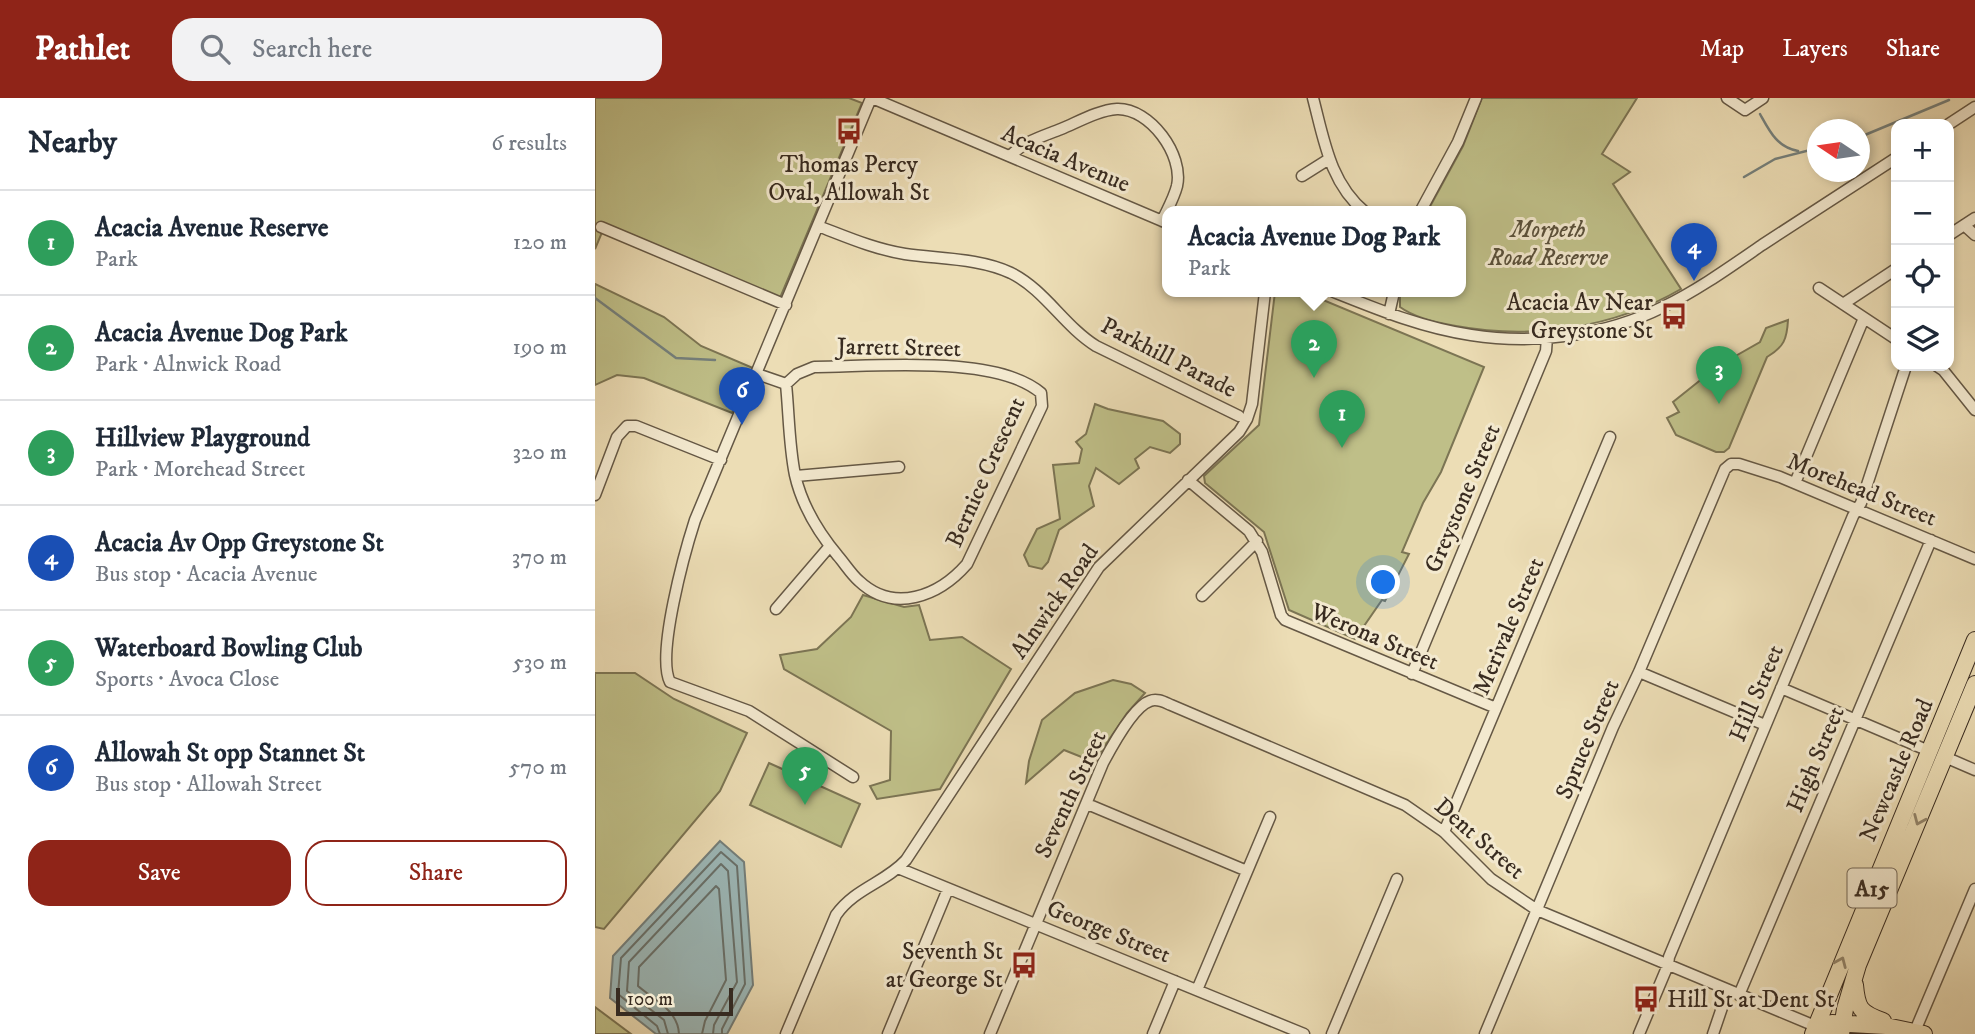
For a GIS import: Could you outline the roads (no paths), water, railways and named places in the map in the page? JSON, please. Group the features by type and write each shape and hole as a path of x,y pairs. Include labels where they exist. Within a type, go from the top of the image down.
{"highway":[{"name":"Newcastle Road","path":"1814,1030 1975,640"},
{"name":"Newcastle Road","path":"1841,1028 1855,975 1975,684"},
{"path":"1855,975 1857,1003 1862,1010 1870,1016 1913,1031"},
{"path":"1814,1030 1841,1028 1913,1031"}],"street":[{"name":"Acacia Avenue","path":"871,98 1162,221"},
{"path":"853,777 748,711 670,681 666,664 667,643 682,561 695,520 871,98"},
{"path":"1313,98 1329,159 1340,184 1360,206"},
{"path":"1423,206 1458,142 1476,98"},
{"path":"1727,98 1745,110 1763,98"},
{"path":"1954,121 1975,107"},
{"path":"1010,156 1021,145 1104,112 1125,109 1142,117 1161,133 1172,150 1177,168 1177,186 1170,206"},
{"path":"1302,176 1329,159"},
{"path":"1346,297 1433,328 1470,335 1547,338 1601,329 1661,308 1697,288 1891,161"},
{"path":"1954,232 1975,218"},
{"path":"1965,225 1975,235"},
{"name":"Parkhill Parade","path":"818,226 884,250 987,265 1008,272 1026,281 1079,335 1096,346 1239,416"},
{"path":"601,227 786,305"},
{"path":"1843,304 1891,272"},
{"path":"1819,288 1891,336"},
{"name":"Alnwick Road","path":"898,868 1099,567 1239,432 1252,404 1264,297"},
{"path":"1389,314 1393,297"},
{"path":"1795,483 1864,318"},
{"name":"Greystone Street","path":"1412,674 1546,351 1547,338"},
{"name":"Jarrett Street","path":"786,384 797,374 814,367 946,366 982,369 1017,380 1041,393"},
{"name":"Hill Street","path":"1639,1034 1668,965 1668,957 1856,510 1904,371"},
{"path":"1945,371 1975,410"},
{"path":"757,374 786,384"},
{"name":"Bernice Crescent","path":"786,384 796,477 807,512 859,582 878,594 899,598 936,591 954,580 967,564 1042,406 1041,393"},
{"path":"595,495 617,438 627,426 636,426 721,460"},
{"name":"Merivale Street","path":"1444,832 1610,437"},
{"name":"Morehead Street","path":"1731,464 1739,464 1795,483 1975,559"},
{"name":"Spruce Street","path":"1485,1034 1613,727 1725,469 1731,464"},
{"path":"796,477 899,467"},
{"name":"Werona Street","path":"1188,480 1249,531 1257,541 1285,620 1496,708"},
{"name":"High Street","path":"1713,1034 1734,992 1931,540"},
{"path":"1202,596 1257,541"},
{"path":"776,609 830,546"},
{"path":"1639,672 1765,725"},
{"path":"1781,688 1929,751"},
{"name":"Dent Street","path":"1155,700 1394,799 1425,817 1491,879 1537,910 1734,992 1814,1030"},
{"name":"Seventh Street","path":"990,1034 1103,763 1126,725 1145,704 1155,700"},
{"path":"1945,757 1975,770"},
{"path":"1085,806 1092,806 1247,871"},
{"path":"1197,990 1270,817"},
{"path":"786,1034 836,915 851,897 898,868"},
{"name":"George Street","path":"898,868 1304,1034"},
{"path":"1332,1034 1397,878"},
{"path":"888,1034 948,889"},
{"path":"1913,1031 1975,889"},
{"path":"1153,1034 1175,981"}],"water":[{"path":"720,841 744,862 753,985 727,1034 656,1034 610,998 613,956"}],"waterway":[{"path":"1870,133 1949,100"},
{"path":"1760,114 1779,142 1798,151"},
{"path":"1744,177 1775,159 1807,151"},
{"path":"595,298 676,358 715,360"}],"place":[{"name":"Thomas Percy Oval, Allowah St","path":"849,131"},
{"name":"Acacia Av Opp Greystone St","path":"1694,281"},
{"name":"Acacia Av Near Greystone St","path":"1674,316"},
{"name":"Acacia Avenue Dog Park","path":"1314,378"},
{"name":"Hillview Playground","path":"1719,404"},
{"name":"Allowah St opp Stannet St","path":"742,425"},
{"name":"Acacia Avenue Reserve","path":"1342,448"},
{"name":"Waterboard Bowling Club","path":"805,805"},
{"name":"Seventh St at George St","path":"1024,965"},
{"name":"Hill St at Dent St","path":"1646,999"}],"park label":[{"name":"Morpeth Road Reserve","path":"1548,243"}]}
